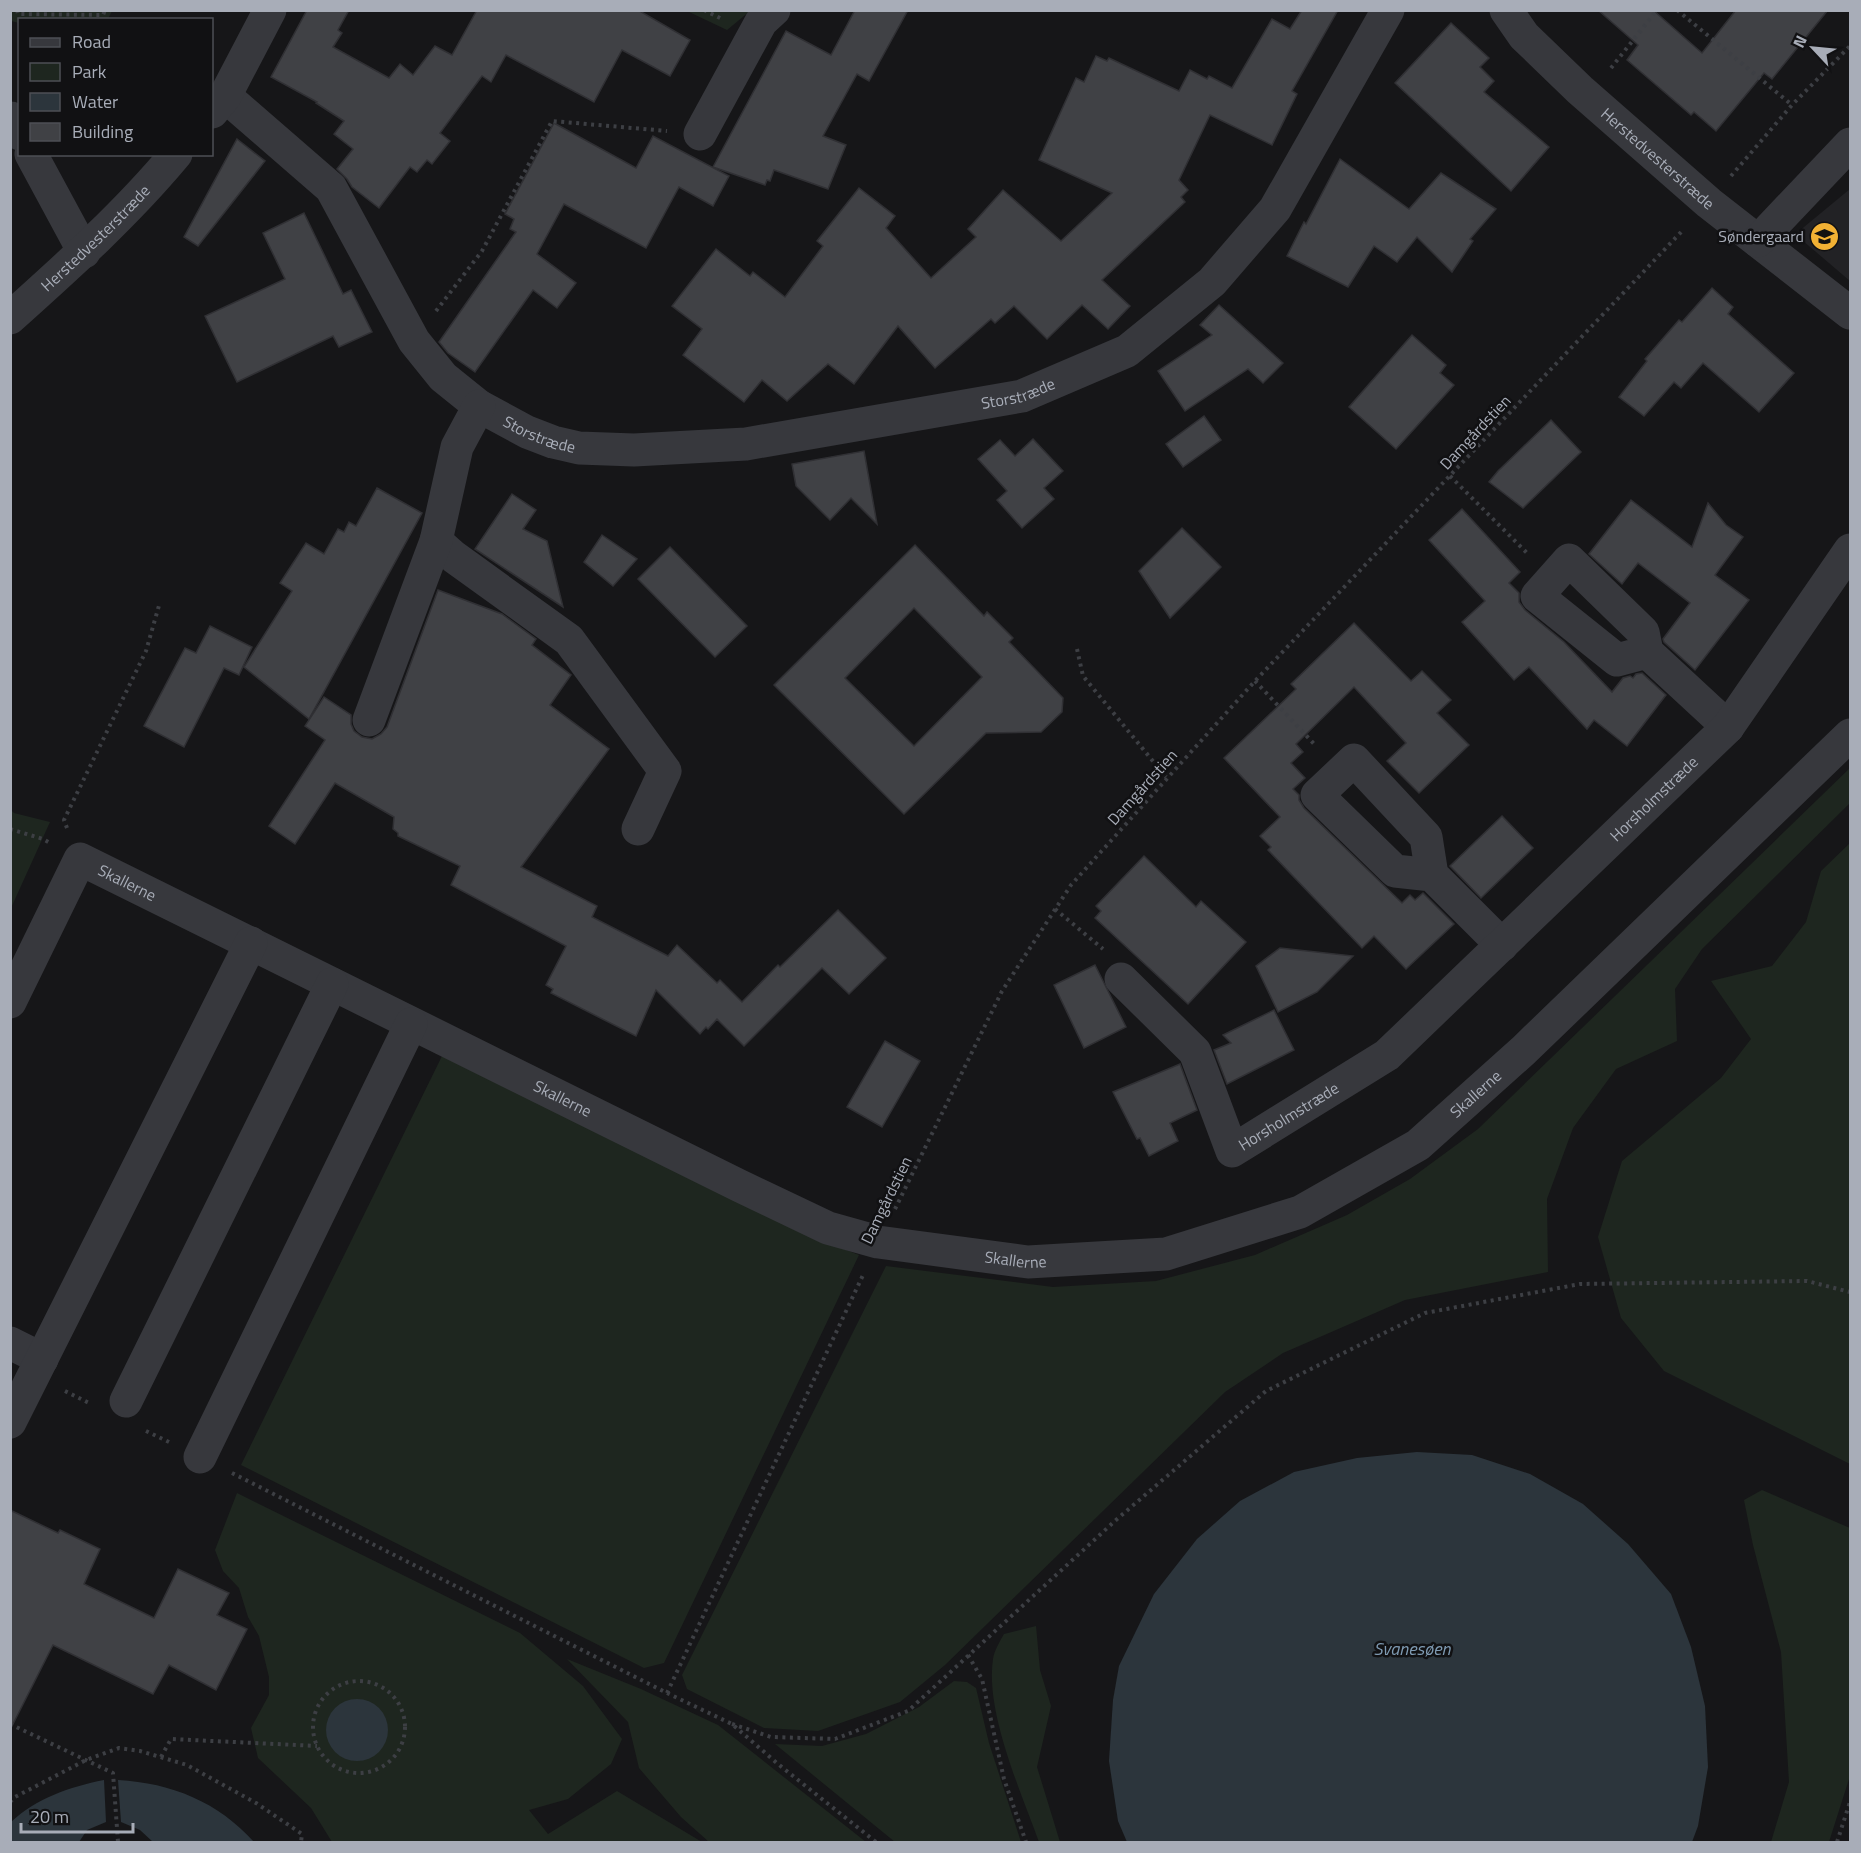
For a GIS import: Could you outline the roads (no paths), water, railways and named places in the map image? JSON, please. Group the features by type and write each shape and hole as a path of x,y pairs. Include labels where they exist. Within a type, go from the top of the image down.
{"street":[{"path":"218,104 270,10"},
{"path":"700,134 761,22 774,10"},
{"name":"Storstræde","path":"218,104 331,188 414,341 443,377 479,406 526,432 579,448 634,450 746,444 1022,396 1127,351 1212,282 1275,209 1388,10"},
{"name":"Herstedvesterstræde","path":"1506,10 1524,36 1588,97 1709,203 1851,313"},
{"path":"1758,241 1851,144"},
{"path":"32,156 84,252"},
{"name":"Herstedvesterstræde","path":"10,318 84,252 174,156"},
{"path":"369,720 436,541 458,447 479,406"},
{"path":"436,541 454,557 569,640 666,771 638,829"},
{"name":"Horsholmstræde","path":"1121,979 1195,1052 1232,1150 1387,1055 1728,727 1851,550"},
{"path":"1647,652 1617,660 1537,596 1569,560 1643,632 1647,652 1728,727"},
{"name":"Skallerne","path":"10,1002 80,859 818,1223 878,1242 1028,1262 1166,1254 1300,1212 1418,1145 1524,1050 1851,735"},
{"path":"1432,875 1395,871 1317,795 1354,760 1426,837 1432,875 1502,945"},
{"path":"10,1422 251,943"},
{"path":"120,1411 332,984"},
{"path":"200,1457 411,1024"},
{"path":"10,1343 38,1367"}],"water":[{"name":"Svanesøen","path":"1417,1452 1472,1455 1530,1474 1583,1504 1628,1544 1671,1594 1691,1647 1705,1706 1708,1767 1698,1826 1692,1842 1127,1842 1118,1821 1109,1761 1113,1700 1119,1666 1154,1594 1197,1539 1240,1501 1294,1472 1357,1458"},
{"path":"357,1699 369,1701 379,1708 386,1718 388,1730 386,1742 379,1752 369,1759 357,1761 345,1759 335,1752 328,1742 326,1730 328,1718 335,1708 345,1701"},
{"path":"104,1780 106,1822 87,1830 79,1842 11,1842 11,1822 32,1806 66,1790"},
{"path":"118,1780 157,1785 193,1797 225,1816 254,1842 153,1842 140,1830 121,1822"}],"place":[{"name":"Søndergaard","path":"1825,236"}]}
